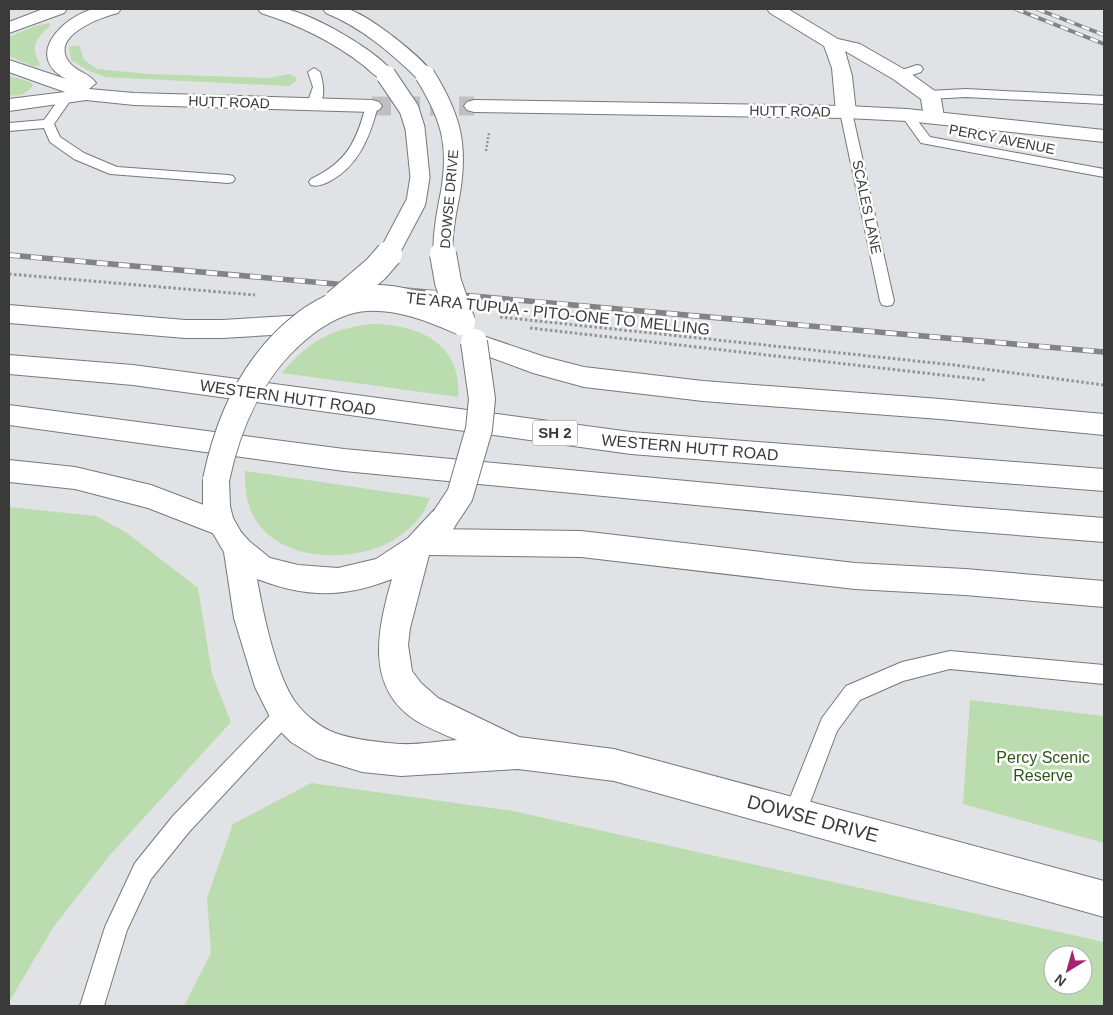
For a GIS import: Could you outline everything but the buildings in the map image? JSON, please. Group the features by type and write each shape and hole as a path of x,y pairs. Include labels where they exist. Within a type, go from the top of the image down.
{"main road":[{"path":"9,28 58,9"},
{"path":"112,9 96,12 71,25 58,40 55,54 61,68 79,80 134,99"},
{"name":"DOWSE DRIVE","path":"267,9 292,16 326,32 358,51 386,75 409,109 415,128 420,177 416,202 391,252 376,269 333,306"},
{"name":"DOWSE DRIVE","path":"332,9 369,28 394,45 424,75 437,93 447,115 454,144 454,178 443,242 451,297 468,332 482,398 479,428 460,495 444,519 421,545 399,609 393,645 397,675 416,701 427,709 518,754"},
{"path":"776,9 832,43 854,48 909,72 931,99 934,118"},
{"path":"832,43 838,53 844,71 846,112"},
{"name":"HUTT ROAD","path":"9,66 44,77 86,94 134,99 372,106"},
{"name":"HUTT ROAD","path":"9,105 86,94"},
{"name":"HUTT ROAD","path":"474,106 846,112 907,115 1104,136"},
{"path":"1104,425 940,409 703,391 584,377 542,366 468,332 414,303 370,298 352,300 333,306 304,324 280,345 253,378 220,454 214,491 220,524 238,548 260,568 294,578 338,581 385,568 421,545 581,544 855,576 965,582 1104,594"},
{"path":"9,314 129,326 182,328 237,328 304,324"},
{"name":"WESTERN HUTT ROAD","path":"9,364 132,375 631,443 1104,480"},
{"path":"9,415 344,460 945,518 1104,530"},
{"path":"9,471 75,478 151,497 220,524"},
{"name":"DOWSE DRIVE","path":"238,548 249,618 271,687 285,714 302,732 328,747 362,756 401,760 518,754 614,765 1104,899"}],"lane":[{"path":"313,104 319,87 314,72"},
{"path":"928,95 966,94 1104,100"},
{"path":"9,128 48,124 66,98"},
{"path":"316,182 338,170 358,149 367,129 372,106"},
{"name":"SCALES LANE","path":"846,112 887,301"},
{"name":"PERCY AVENUE","path":"907,115 926,140 1104,173"},
{"path":"48,124 55,139 79,156 115,171 228,179"},
{"path":"795,813 829,725 853,693 902,672 950,660 1104,675"},
{"path":"92,1006 116,927 143,871 181,824 285,714"}],"path":[{"path":"9,274 258,295"},
{"name":"TE ARA TUPUA - PITO-ONE TO MELLING","path":"499,317 954,365 1104,386"},
{"path":"526,327 588,336 988,380"}],"green space":[{"path":"50,23 50,26 36,43 35,52 40,64 39,66 32,66 9,56 9,37 35,26"},
{"path":"79,45 84,60 97,69 149,74 269,78 289,74 296,77 296,81 289,86 105,77 87,70 71,60 69,47"},
{"path":"9,76 31,82 33,86 22,94 16,96 9,95"},
{"path":"371,324 405,328 434,340 445,350 453,363 457,378 458,397 282,373 302,353 321,338 344,329"},
{"path":"245,471 430,498 416,522 390,542 362,552 343,555 323,555 304,552 286,546 270,536 257,522 248,501"},
{"path":"9,507 96,516 127,533 198,588 212,674 231,722 110,855 54,926 9,1002"},
{"name":"Percy Scenic Reserve","path":"970,700 1104,716 1104,843 963,804"},
{"path":"311,783 513,811 1104,942 1104,1006 184,1006 211,953 207,898 233,824"}],"tunnel":[{"path":"372,106 474,106"}],"railway":[{"path":"1016,9 1104,44"},
{"path":"1037,9 1104,35"},
{"path":"11,255 9,255 1104,352"}]}
